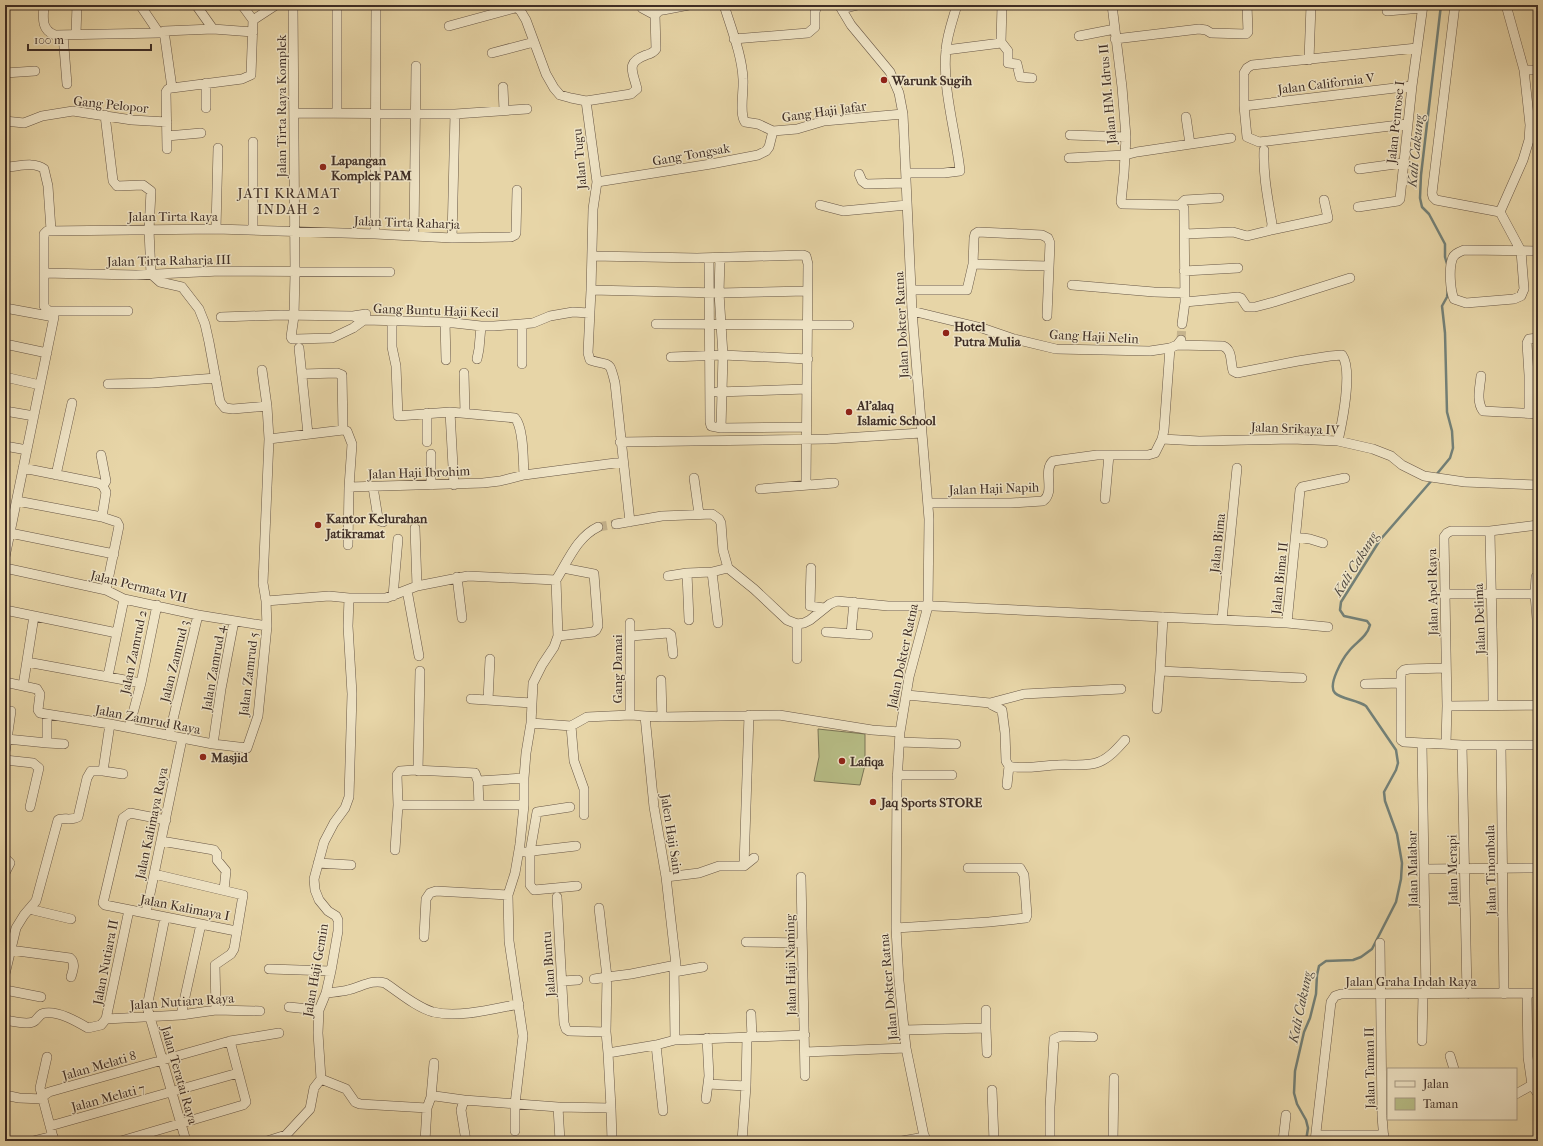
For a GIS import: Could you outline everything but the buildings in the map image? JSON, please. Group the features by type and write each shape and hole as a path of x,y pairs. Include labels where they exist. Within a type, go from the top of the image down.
{"street":[{"path":"44,5 44,22 46,29 49,33 55,35 213,29 253,32"},
{"path":"76,34 77,5"},
{"path":"140,5 161,32 172,88"},
{"path":"196,5 213,29"},
{"path":"167,149 166,92 168,89 248,78 251,75 253,20 242,5"},
{"path":"253,20 276,5"},
{"name":"Jalan Tirta Raya Komplek","path":"293,5 295,273 294,316 291,337 292,339 332,338 353,328 365,317"},
{"path":"337,5 337,112"},
{"path":"375,234 376,5"},
{"path":"641,5 642,8 655,15"},
{"path":"449,26 516,8 526,20 546,74 557,92 564,97 586,101 631,94 637,89 632,66 636,59 650,54 656,49 655,15 659,11 689,5"},
{"path":"724,5 742,65 744,82 743,120 745,122 758,124 773,130"},
{"path":"734,39 808,33 815,27 817,5"},
{"path":"840,7 858,5"},
{"path":"906,173 960,171 948,95 946,50 957,5"},
{"path":"1001,43 1002,5"},
{"name":"Jalan HM. Idrus II","path":"1112,5 1122,87 1126,137 1121,202 1122,204 1180,205"},
{"path":"1115,38 1199,29 1206,30 1211,33 1246,34 1248,32 1247,5"},
{"path":"1310,60 1311,5"},
{"path":"1455,5 1432,193 1436,200 1500,212"},
{"path":"1500,212 1523,160 1529,140 1530,125 1524,70 1506,5"},
{"path":"1387,10 1422,6"},
{"name":"Jalan Penrose I","path":"1358,207 1398,201 1400,199 1407,124 1422,6"},
{"name":"Jalan Dokter Ratna","path":"840,7 851,25 890,72 899,93 902,114 912,311 921,433 928,502 928,606 909,676 900,732 897,775 896,928 899,981 906,1048 925,1139"},
{"path":"1079,36 1115,29"},
{"path":"63,35 67,84"},
{"path":"492,52 534,42"},
{"path":"946,50 1001,43 1008,51 1008,63 1017,64 1020,77 1032,78"},
{"path":"1407,124 1259,142 1247,136 1244,106 1244,74 1247,68 1252,65 1417,48"},
{"path":"414,236 416,66"},
{"path":"1524,70 1538,70"},
{"path":"5,73 36,71"},
{"path":"206,84 206,108"},
{"name":"Jalan California V","path":"1244,106 1412,86"},
{"path":"503,87 504,110"},
{"name":"Jalan Tugu","path":"586,101 597,182 593,209 588,353 590,360 607,364 611,368 615,383 620,442"},
{"path":"295,113 337,112 375,114 455,114 527,109"},
{"name":"Gang Pelopor","path":"5,121 24,122 42,116 73,111 146,121 167,122"},
{"path":"452,238 455,114"},
{"name":"Gang Haji Jafar","path":"773,130 797,129 824,121 902,114"},
{"path":"105,115 113,181 117,186 143,185 151,191 149,230 151,274 160,282 182,287 199,309 205,324 220,402 225,408 233,409 268,406"},
{"path":"1186,117 1190,144"},
{"name":"Gang Tongsak","path":"597,182 758,155 769,148 773,130"},
{"path":"167,136 201,133"},
{"path":"1070,135 1126,137"},
{"path":"1069,158 1125,155 1231,138"},
{"path":"253,142 253,230"},
{"path":"216,229 218,148"},
{"path":"1264,150 1264,177 1272,224 1271,230"},
{"path":"1358,169 1403,163"},
{"path":"5,167 35,165 44,169 48,186 50,230 47,230 44,234 44,306 51,314 47,353 5,557"},
{"path":"859,174 862,181 866,184 906,183"},
{"name":"Jalan Tirta Raharja","path":"295,232 452,238 511,237 516,233 516,190"},
{"path":"1182,324 1185,297 1185,234 1184,208 1180,205 1185,200 1219,198"},
{"path":"1185,234 1233,232 1247,236 1328,218 1324,200"},
{"path":"820,205 842,211 907,205"},
{"path":"1500,212 1521,252 1524,289 1521,296 1514,299 1466,303 1454,298 1450,290 1452,259 1458,252 1464,250 1521,252 1538,251"},
{"name":"Jalan Tirta Raya","path":"50,230 216,229 295,232"},
{"path":"911,290 967,290 973,264 975,234 983,232 1046,236 1050,243 1047,316"},
{"path":"592,256 709,258 806,256 808,259 806,485"},
{"path":"709,258 708,292 711,426 722,428 806,427"},
{"path":"720,258 719,293 723,355 722,428"},
{"path":"973,264 1049,266"},
{"path":"1184,271 1238,268"},
{"name":"Jalan Tirta Raharja III","path":"44,273 151,274 220,271 295,273 390,272"},
{"path":"1072,285 1154,292 1185,297 1238,297 1241,298 1247,307 1255,307 1350,278"},
{"path":"591,290 719,293 807,290"},
{"path":"5,308 51,314 128,311"},
{"name":"Gang Haji Nelin","path":"912,311 982,328 1026,342 1056,349 1150,351 1176,344 1223,346 1228,348 1230,351 1233,371 1237,373 1298,361 1342,355 1345,367 1346,389 1344,415 1338,441"},
{"name":"Gang Buntu Haji Kecil","path":"221,317 353,316 392,321 445,322 481,326 533,323 550,316 573,312 589,312"},
{"path":"392,321 392,347 396,366 398,416 450,412 515,418 521,436 524,475"},
{"path":"445,322 446,360"},
{"path":"522,324 522,364"},
{"path":"656,324 849,325"},
{"path":"477,359 481,326"},
{"path":"1481,376 1479,400 1483,411 1534,414 1534,375 1527,343 1533,339"},
{"path":"5,344 47,353"},
{"path":"1162,438 1176,344"},
{"path":"299,348 308,434"},
{"path":"671,357 723,355 808,359"},
{"name":"Jalan Zamrud 5","path":"245,748 247,747 258,716 267,626 266,601 262,584 269,439 268,406 262,370"},
{"path":"464,372 465,413"},
{"path":"269,439 344,430 342,375 338,373 302,374"},
{"path":"5,377 40,385"},
{"path":"108,384 152,383 216,378"},
{"path":"710,392 807,389"},
{"path":"56,475 72,403"},
{"path":"5,411 34,416"},
{"path":"450,412 454,485"},
{"path":"427,413 427,442"},
{"path":"750,428 750,440"},
{"name":"Jalan Haji Ibrohim","path":"344,430 347,431 352,444 349,487 454,485 500,482 524,475 623,462"},
{"path":"630,522 620,442 828,439 921,433"},
{"name":"Jalan Srikaya IV","path":"1162,438 1199,441 1292,439 1338,441 1373,449 1391,456 1424,476 1473,482 1538,485"},
{"name":"Jalan Haji Napih","path":"928,502 1011,503 1044,501 1049,494 1048,471 1050,463 1053,461 1097,455 1148,455 1155,453 1162,438"},
{"path":"5,446 27,450"},
{"path":"431,454 432,485"},
{"path":"101,455 106,481 103,486"},
{"path":"1105,499 1109,455"},
{"path":"23,468 98,483 103,486 106,492 102,517"},
{"name":"Jalan Bima","path":"1222,620 1237,468"},
{"path":"694,478 699,514"},
{"name":"Jalan Bima II","path":"1287,623 1296,537 1298,494 1302,487 1345,478"},
{"path":"760,489 834,483"},
{"path":"348,545 349,487"},
{"path":"373,487 378,518 383,522"},
{"path":"17,501 102,517 119,524 106,590"},
{"path":"616,524 662,516 712,514 719,519 721,523 723,550 728,568 754,588 787,620 798,624 810,620 824,608 837,601 888,606 928,606 1163,617 1287,623 1328,627"},
{"name":"Jalan Apel Raya","path":"1446,744 1447,706 1444,537 1451,531 1490,531 1538,525"},
{"path":"515,1131 515,1104 523,1036 509,941 508,895 515,873 524,810 524,778 526,753 532,723 533,683 542,665 554,647 558,636 556,580 583,537 590,530 598,527"},
{"path":"415,528 417,586"},
{"name":"Jalan Delima","path":"1490,531 1494,650 1493,705"},
{"path":"10,533 114,554"},
{"name":"Jalan Bima II","path":"1296,537 1324,543"},
{"path":"393,596 398,539"},
{"name":"Jalan Permata VII","path":"5,568 106,590 124,599 198,615 267,626"},
{"path":"558,636 593,632 598,626 594,574 563,568"},
{"path":"668,576 687,573 712,572 728,568"},
{"path":"811,568 810,606 824,608"},
{"path":"712,572 718,623"},
{"path":"687,573 689,620"},
{"path":"266,601 329,596 350,598 386,598 417,586 468,576 556,580"},
{"path":"1538,576 1536,577 1535,594 1538,660 1538,718"},
{"path":"457,577 462,618"},
{"path":"407,590 419,656"},
{"path":"1445,594 1535,594"},
{"name":"Jalan Haji Gemin","path":"268,1141 286,1135 310,1109 314,1088 321,1079 318,1032 319,1010 326,993 331,971 338,931 338,920 334,914 328,911 318,900 314,879 324,842 345,808 349,797 352,694 348,626 350,598"},
{"path":"108,676 124,599"},
{"path":"851,634 854,602"},
{"name":"Jalan Zamrud 2","path":"129,728 141,683 157,605"},
{"path":"5,610 117,633"},
{"name":"Jalan Zamrud 3","path":"169,736 198,615"},
{"path":"23,686 34,616"},
{"path":"1156,709 1163,617"},
{"name":"Jalan Zamrud 4","path":"213,744 221,689 234,621"},
{"name":"Gang Damai","path":"630,624 630,715"},
{"path":"797,659 798,624"},
{"path":"631,636 668,632 671,635 673,654"},
{"path":"826,632 868,635"},
{"path":"488,700 490,659"},
{"path":"27,662 141,683"},
{"path":"1446,668 1404,670 1401,673 1401,738 1404,742 1422,744 1501,746 1538,745"},
{"path":"418,771 420,671"},
{"path":"1160,671 1302,678"},
{"path":"661,680 662,717"},
{"path":"5,682 37,689 39,691 38,710 40,714 47,715 47,743"},
{"path":"1365,684 1400,683"},
{"path":"907,695 990,702 1024,694 1121,689"},
{"path":"471,699 532,703"},
{"path":"990,702 992,705 1002,710 1006,761 1009,766 1007,784"},
{"path":"1447,706 1538,705"},
{"path":"5,752 10,711"},
{"name":"Jalan Zamrud Raya","path":"47,715 110,724 182,739 245,748"},
{"path":"532,723 571,726 587,717 630,715 662,717 779,715 872,730 900,732"},
{"path":"744,866 749,715"},
{"name":"Jalen Haji Sain","path":"645,716 654,807 666,876 676,965 674,969 676,1040"},
{"path":"103,771 110,724"},
{"path":"571,726 574,761 584,788 584,815"},
{"path":"7,738 64,744"},
{"name":"Jalan Kalimaya Raya","path":"146,913 182,739"},
{"path":"1009,766 1016,767 1059,764 1088,765 1098,763 1115,751 1125,740"},
{"path":"900,742 956,744"},
{"name":"Jalan Malabar","path":"1422,744 1425,869 1422,1041"},
{"name":"Jalan Merapi","path":"1462,745 1467,994"},
{"name":"Jalan Tinombala","path":"1501,746 1504,994"},
{"path":"5,760 33,763 39,768 30,807"},
{"path":"5,974 16,928 24,915 36,901 58,820 73,820 78,817 88,775 91,771 123,774"},
{"path":"394,850 398,805 397,776 400,771 472,772 476,775 478,781 479,805"},
{"path":"897,775 952,774"},
{"path":"478,781 524,778"},
{"path":"398,805 479,805 524,810"},
{"path":"570,807 537,812 530,852 530,885 534,890 577,886"},
{"name":"Jalan Kalimaya I","path":"166,820 130,813 123,818 103,903 105,905 236,931"},
{"path":"161,841 214,850 217,854 217,860 226,871 224,890"},
{"path":"518,852 530,852 576,846"},
{"path":"666,876 699,873 719,866 744,866 754,858"},
{"path":"5,873 8,861"},
{"path":"318,864 351,865"},
{"path":"896,928 1026,918 1024,875 1020,868 968,868"},
{"path":"1425,869 1538,868"},
{"path":"154,874 243,895 234,950 231,954 215,965 216,1010"},
{"name":"Jalan Haji Naming","path":"801,877 806,1052 805,1076"},
{"path":"424,937 426,899 430,893 436,891 508,895"},
{"name":"Jalan Buntu","path":"556,897 564,1023 566,1029 569,1031 606,1032"},
{"path":"598,908 607,977 606,1032 612,1141"},
{"path":"29,909 71,919"},
{"name":"Jalan Nutiara II","path":"106,1019 129,910"},
{"name":"Jalan Teratai Raya","path":"165,916 147,1007 186,1141"},
{"path":"182,1016 201,924"},
{"path":"746,942 802,942"},
{"name":"Jalan Taman II","path":"1380,943 1385,1115 1384,1138"},
{"path":"10,950 70,958 74,965 71,977"},
{"path":"594,979 703,967"},
{"path":"269,969 331,971"},
{"path":"562,981 578,980"},
{"path":"326,993 347,991 375,981 385,983 415,1003 432,1012 454,1014 519,1004"},
{"path":"5,990 41,997"},
{"name":"Jalan Graha Indah Raya","path":"1316,1138 1331,1002 1335,996 1341,994 1381,995 1538,993"},
{"path":"1527,994 1528,1057 1532,1085 1538,1094"},
{"path":"289,1007 319,1010"},
{"name":"Jalan Nutiara Raya","path":"106,1019 182,1016 216,1010 260,1011"},
{"path":"986,1010 987,1052"},
{"path":"5,1020 29,1023 34,1022 41,1014 45,1013 73,1019 88,1028 100,1025 106,1019"},
{"path":"742,1141 752,1014"},
{"path":"904,1030 986,1028"},
{"name":"Jalan Melati 8","path":"43,1098 49,1092 230,1041 279,1033"},
{"path":"608,1053 676,1040 805,1035"},
{"path":"1050,1141 1050,1107 1054,1039 1061,1036 1094,1037"},
{"path":"706,1099 709,1076 707,1038"},
{"path":"121,1141 244,1105 246,1102 230,1041"},
{"path":"656,1045 663,1111"},
{"path":"806,1052 906,1048"},
{"path":"1450,1056 1454,1068"},
{"path":"33,1141 54,1138 40,1088 47,1057"},
{"path":"425,1141 427,1108 431,1097 434,1063"},
{"name":"Jalan Melati 7","path":"50,1126 172,1093 238,1073"},
{"path":"1114,1078 1114,1141"},
{"path":"321,1079 346,1089 355,1102 360,1104 427,1108"},
{"path":"708,1084 746,1086"},
{"path":"1517,1093 1532,1085"},
{"path":"992,1090 994,1141"},
{"path":"5,1095 19,1098 43,1098"},
{"path":"431,1097 435,1096 464,1100 558,1107 611,1108"},
{"path":"464,1100 461,1110 466,1141"},
{"path":"558,1107 560,1141"},
{"path":"1283,1141 1286,1116"},
{"path":"1316,1138 1384,1138"},
{"path":"902,1141 925,1139"}],"green space":[{"name":"Lafiqa","path":"818,729 865,734 865,765 860,785 814,781 819,757"}],"waterway":[{"name":"Kali Cakung","path":"1441,5 1421,175 1420,198 1422,207 1429,214 1445,244 1445,257 1447,264"},
{"name":"Kali Cakung","path":"1436,475 1450,458 1453,448 1452,431 1447,412 1445,333 1442,306 1447,297 1448,289"},
{"name":"Kali Cakung","path":"1306,1141 1308,1128 1306,1120 1297,1104 1294,1093 1295,1071 1304,1032 1310,1018 1316,994 1319,966 1326,961 1353,960 1361,957 1372,949 1396,902 1401,879 1402,863 1397,834 1385,801 1384,792 1396,770 1398,763 1396,750 1366,706 1338,695 1333,689 1334,678 1343,659 1366,633 1370,625 1367,621 1344,616 1340,610 1341,602 1380,540 1433,479"}],"tunnel":[{"path":"1181,340 1182,324"},
{"path":"598,527 616,524"}],"place":[{"name":"Warunk Sugih","path":"884,80"},
{"name":"Lapangan Komplek PAM","path":"323,167"},
{"name":"Hotel Putra Mulia","path":"946,333"},
{"name":"Al'alaq Islamic School","path":"849,412"},
{"name":"Kantor Kelurahan Jatikramat","path":"318,525"},
{"name":"Masjid","path":"203,757"},
{"name":"Lafiqa","path":"842,761"},
{"name":"Jaq Sports STORE","path":"873,802"}],"district":[{"name":"JATI KRAMAT INDAH 2","path":"289,202"}]}
